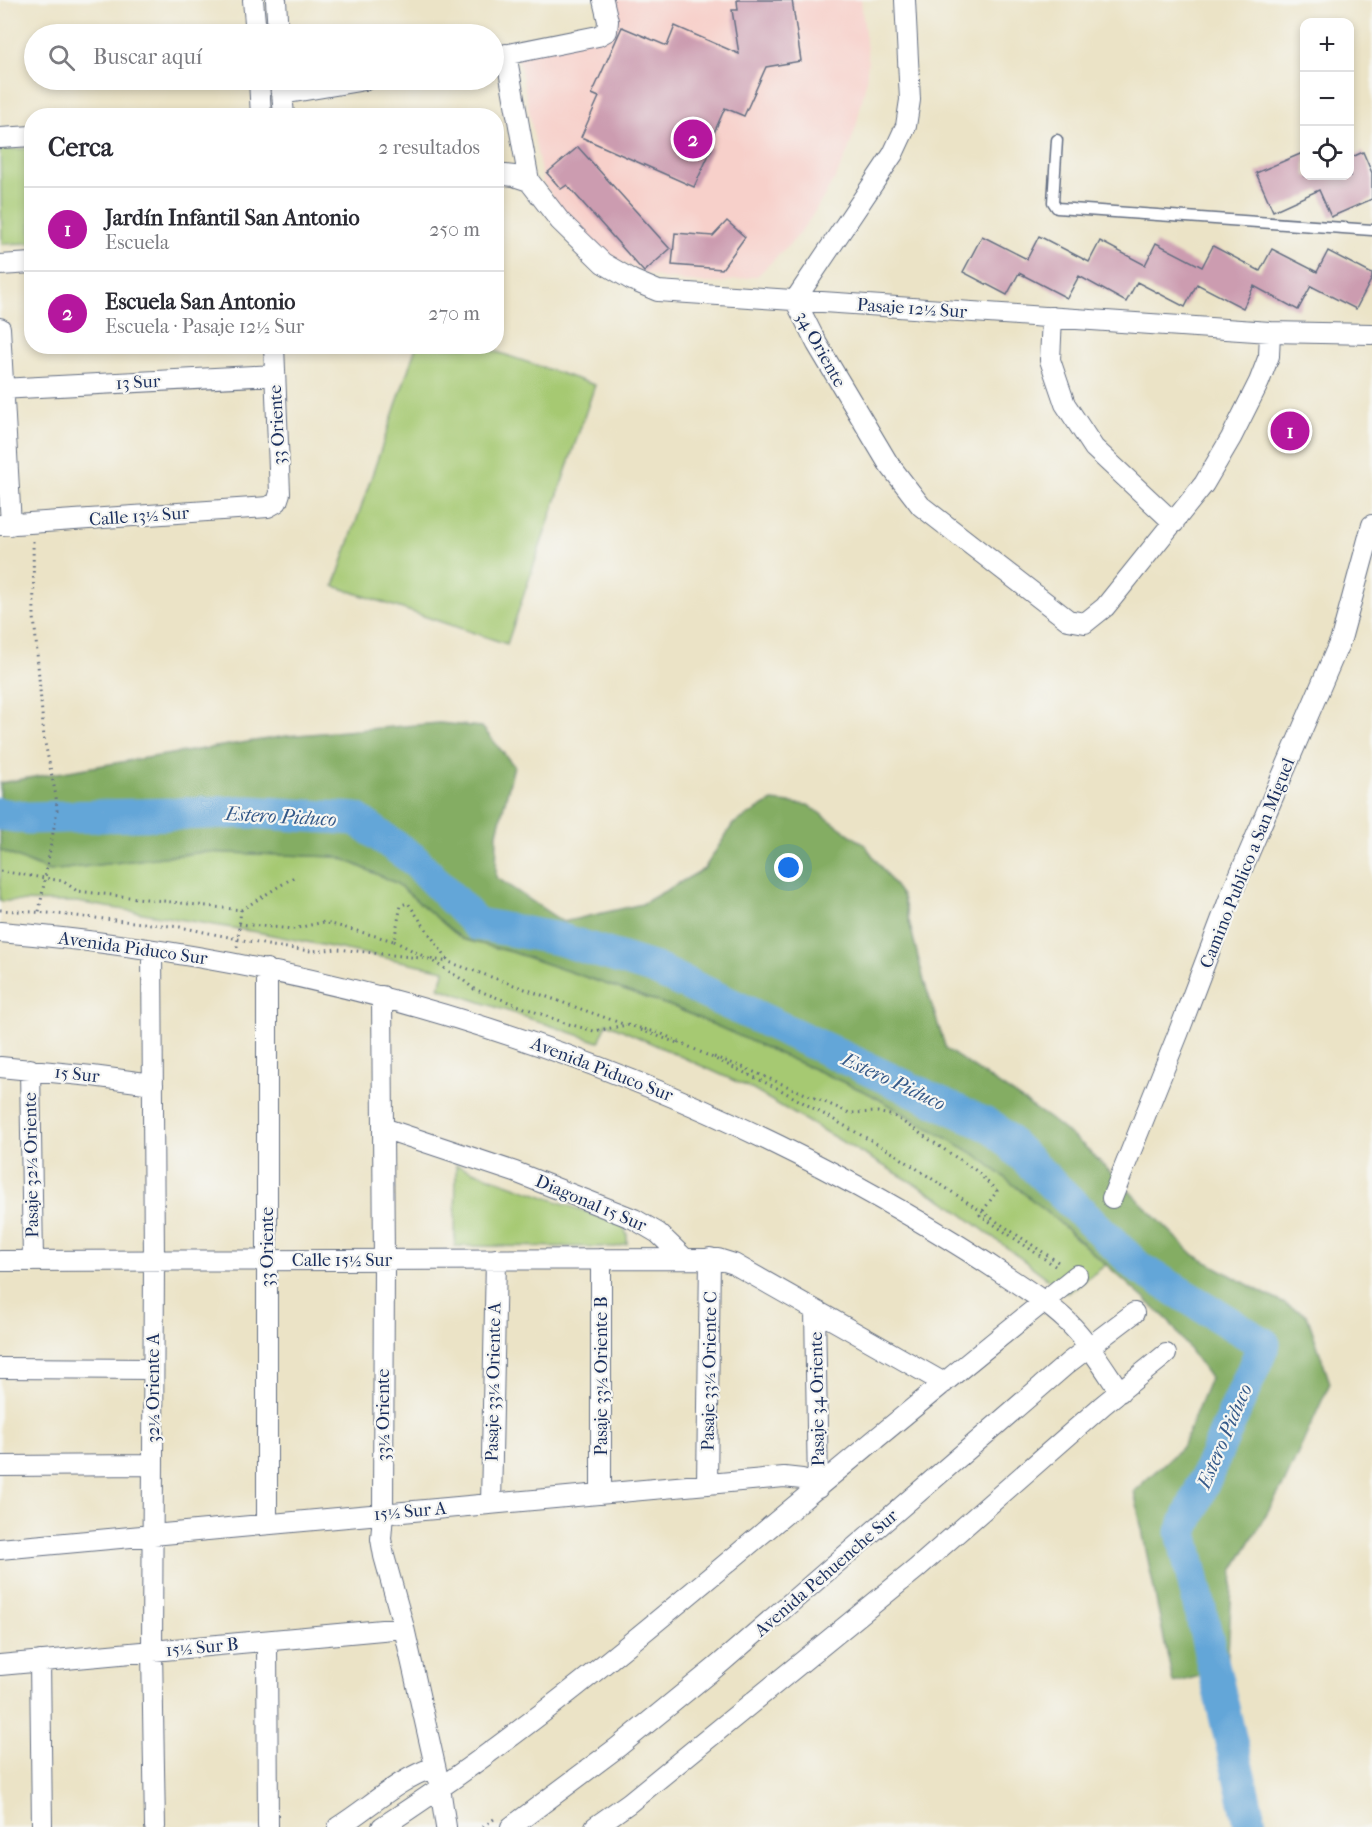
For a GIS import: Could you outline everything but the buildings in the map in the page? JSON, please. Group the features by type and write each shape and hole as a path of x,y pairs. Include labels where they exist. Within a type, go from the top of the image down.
{"street":[{"path":"253,0 255,24"},
{"path":"276,0 277,24"},
{"path":"504,54 598,36 607,31 608,21 603,0"},
{"name":"34 Oriente","path":"905,0 910,100 903,133 893,154 795,300 817,344 888,463 921,506 1068,620 1085,623 1105,607 1174,523"},
{"path":"504,72 529,181"},
{"path":"260,90 261,108"},
{"path":"282,90 283,108"},
{"path":"0,138 24,136"},
{"path":"504,175 529,181"},
{"name":"Pasaje 12½ Sur","path":"529,181 560,220 603,262 632,280 658,291 1270,332 1372,334"},
{"path":"0,265 24,264"},
{"path":"1052,317 1050,360 1065,404 1094,448 1174,523 1204,484 1231,438 1259,382 1269,356 1270,332"},
{"path":"0,328 5,525"},
{"name":"33 Oriente","path":"274,354 280,493 277,502"},
{"name":"13 Sur","path":"2,389 275,375"},
{"name":"Calle 13½ Sur","path":"5,525 268,507 277,502"},
{"name":"Camino Publico a San Miguel","path":"1112,1198 1230,897 1341,639 1372,525"},
{"name":"Avenida Piduco Sur","path":"0,932 152,950 267,969 382,996 506,1033 633,1080 785,1148 880,1198 985,1261 1044,1301 1070,1324 1120,1392"},
{"name":"32½ Oriente A","path":"152,950 154,1261 152,1651 155,1827"},
{"name":"33 Oriente","path":"267,969 267,1524"},
{"name":"33½ Oriente","path":"382,996 384,1260 381,1539 404,1628 440,1788 446,1827"},
{"name":"15 Sur","path":"0,1067 153,1084"},
{"name":"Pasaje 32½ Oriente","path":"30,1069 33,1261"},
{"name":"Diagonal 15 Sur","path":"383,1128 515,1172 634,1219 658,1233 684,1258"},
{"path":"684,1258 718,1258 734,1264 944,1383"},
{"name":"Calle 15½ Sur","path":"0,1261 684,1258"},
{"name":"Pasaje 33½ Oriente C","path":"707,1484 710,1258"},
{"name":"Pasaje 33½ Oriente A","path":"490,1504 496,1259"},
{"name":"Pasaje 33½ Oriente B","path":"601,1259 601,1494"},
{"path":"382,1827 506,1741 630,1645 1075,1277"},
{"name":"Pasaje 34 Oriente","path":"815,1310 818,1488"},
{"name":"Avenida Pehuenche Sur","path":"512,1827 618,1748 715,1668 1068,1363 1134,1313"},
{"path":"596,1827 629,1803 916,1569 1166,1354"},
{"path":"0,1368 153,1369"},
{"path":"0,1466 153,1465"},
{"name":"15½ Sur A","path":"0,1549 793,1477 810,1482 818,1488"},
{"name":"15½ Sur B","path":"0,1665 404,1628"},
{"path":"267,1641 268,1827"},
{"path":"40,1661 42,1827"},
{"path":"339,1827 407,1779 435,1767"}],"lane":[{"path":"1057,140 1053,201 1057,208 1372,230"}],"path":[{"path":"32,523 34,616 44,738 57,810 39,912 39,935"},
{"path":"0,871 63,881 77,891 241,910 294,877"},
{"path":"394,941 401,905 408,903 448,962"},
{"path":"235,963 241,910"},
{"path":"239,924 293,929 324,922 394,941 429,958 448,962 740,1066 850,1113 877,1112 894,1116 975,1170 997,1191 980,1215 1075,1277"}],"shaded area":[{"path":"616,0 861,0 868,59 866,82 848,151 837,175 810,219 794,240 757,276 718,283 699,283 661,278 642,272 607,255 577,231 543,183 518,55 617,20"}],"green space":[{"path":"24,148 24,243 2,244 0,150"},
{"path":"414,354 503,354 595,385 507,644 334,586"},
{"path":"439,723 482,727 514,766 497,833 496,877 563,922 642,904 704,869 733,824 772,801 808,805 865,845 903,897 924,981 946,1049 1049,1118 1083,1145 1194,1255 1307,1315 1330,1383 1285,1482 1233,1571 1227,1669 1173,1683 1134,1491 1182,1447 1210,1378 1169,1321 1053,1217 978,1156 870,1094 676,1008 512,952 462,939 396,883 339,857 203,852 49,871 0,850 0,783 286,736"},
{"path":"0,850 49,871 203,852 339,857 396,883 462,939 512,952 676,1008 870,1094 978,1156 1053,1217 1106,1265 1067,1293 946,1202 748,1087 607,1023 599,1042 439,988 445,970 262,933 77,902 0,901"},
{"path":"456,1165 623,1225 627,1235 627,1244 616,1247 455,1246"}],"waterway":[{"name":"Estero Piduco","path":"0,814 27,818 249,812 356,819 413,859 477,924 559,939 655,969 994,1128 1138,1267 1264,1344 1182,1532 1251,1827"}],"place":[{"name":"Escuela San Antonio","path":"693,139"},
{"name":"Jardín Infantil San Antonio","path":"1290,431"}]}
